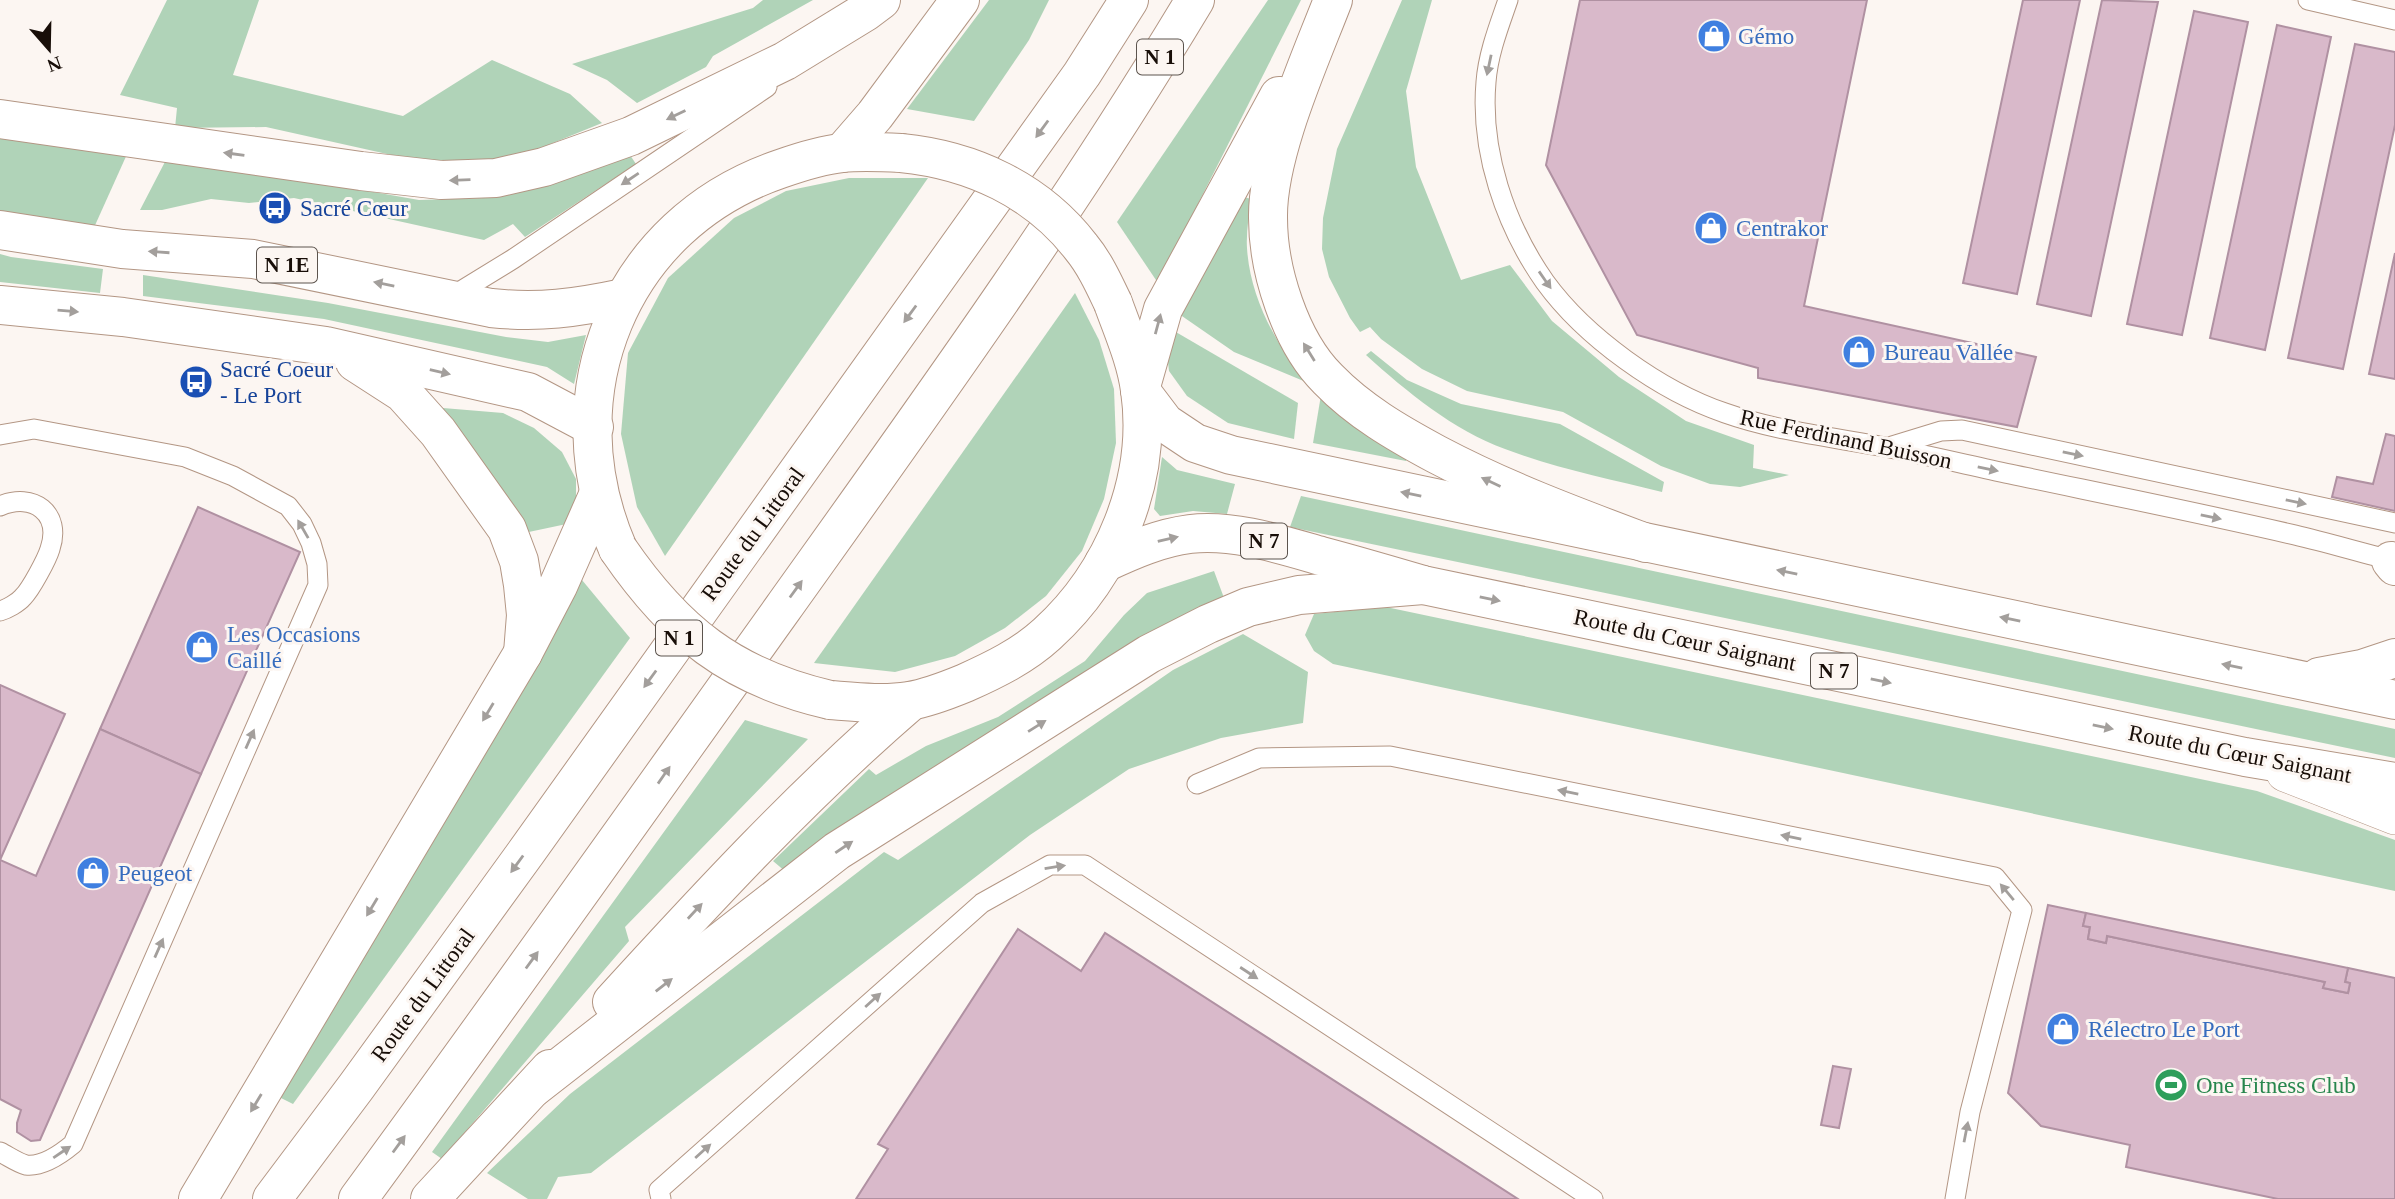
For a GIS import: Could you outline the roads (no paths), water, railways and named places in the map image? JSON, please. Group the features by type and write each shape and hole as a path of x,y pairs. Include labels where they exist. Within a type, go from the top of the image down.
{"main road":[{"path":"842,153 875,115 960,0"},
{"name":"Route du Littoral","path":"272,1199 519,862 1082,74 1129,0"},
{"name":"N 1","path":"358,1199 581,892 1010,288 1125,113 1195,0"},
{"path":"1140,390 1163,309 1331,4"},
{"path":"1331,4 1285,130 1271,187 1268,217 1276,277 1295,328 1310,355 1326,377 1357,405 1393,431 1512,492 1646,543"},
{"path":"0,119 361,171 441,180 496,178 544,167 631,136 785,61 873,6"},
{"path":"842,153 901,153 957,163 1017,190 1038,204 1082,248 1114,303 1140,390 1139,458 1135,482 1119,535 1104,563 1068,614 1016,658 952,688 911,701 872,703 830,700 750,674 700,643 656,601 618,549 607,524 593,460 594,402 602,359 623,298 651,257 671,235 729,190 802,162 842,153"},
{"name":"N 1E","path":"0,230 122,249 253,259 491,308 528,312 580,307 623,298"},
{"path":"0,305 123,317 326,345 528,393 594,426"},
{"path":"326,345 403,393 438,432 507,529 519,561 526,615 523,653"},
{"path":"1140,390 1165,423 1195,443 1212,450 2395,700"},
{"path":"198,1199 523,653 558,586 599,493"},
{"name":"Route du Cœur Saignant","path":"1104,563 1166,538 1238,535 1423,585 2245,757 2395,782"},
{"path":"533,1087 837,851 1150,654 1248,607 1299,595 1423,585"},
{"path":"2299,680 2362,669 2395,658"},
{"path":"430,1199 710,895 858,747 911,701"}],"street":[{"path":"2245,757 2395,816"}],"lane":[{"name":"Rue Ferdinand Buisson","path":"1508,0 1493,44 1486,79 1486,128 1490,161 1513,222 1546,283 1593,333 1629,362 1692,399 1723,413 1765,426 1887,448 2297,536 2394,563"},
{"path":"2308,0 2395,20"},
{"path":"451,298 802,64 873,6"},
{"path":"0,435 34,429 185,457 233,475 288,506 302,524 317,564 318,585 73,1144 62,1154 45,1162 27,1165 0,1152"},
{"path":"1887,448 1941,431 1962,430 2395,523"},
{"path":"0,506 30,500 43,509 50,520 52,535 50,549 24,596 0,611"},
{"path":"1198,784 1259,758 1390,756 1995,877 2022,910 1970,1112 1955,1199"},
{"path":"661,1199 659,1190 982,903 1050,865 1086,865 1593,1199"}],"place":[{"name":"Gémo","path":"1714,36"},
{"name":"Sacré Cœur","path":"275,208"},
{"name":"Centrakor","path":"1711,228"},
{"name":"Bureau Vallée","path":"1859,352"},
{"name":"Sacré Coeur - Le Port","path":"196,382"},
{"name":"Les Occasions Caillé","path":"202,647"},
{"name":"Peugeot","path":"93,873"},
{"name":"Rélectro Le Port","path":"2063,1029"},
{"name":"One Fitness Club","path":"2171,1085"}]}
